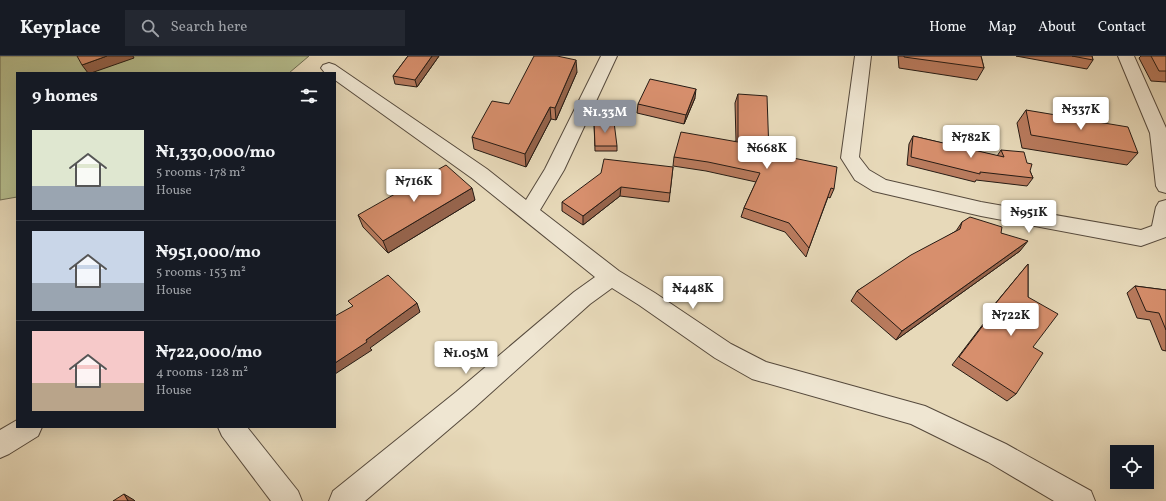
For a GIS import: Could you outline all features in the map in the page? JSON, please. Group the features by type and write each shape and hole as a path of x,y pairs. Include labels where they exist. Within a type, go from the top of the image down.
{"street":[{"path":"528,212 554,170 609,56"},
{"path":"863,56 850,158 862,175 880,186 981,209 1141,238 1162,231 1166,207"},
{"path":"1126,56 1163,134 1166,186"},
{"path":"329,68 335,72"},
{"path":"336,73 480,174 611,277 647,299 723,351 761,371 916,414 997,453 1081,501"},
{"path":"343,501 465,400 582,298 611,277"},
{"path":"0,445 27,428"},
{"path":"232,428 288,501"}],"green space":[{"path":"0,56 309,56 290,72 16,72 16,197 0,200"}],"building":[{"path":"77,56 107,56 82,65"},
{"path":"408,56 432,56 415,80 393,76"},
{"path":"534,56 557,56 576,60 555,108 550,107 525,154 472,137 492,101 509,104"},
{"path":"981,56 984,68 904,57"},
{"path":"1072,56 1092,56 1093,60"},
{"path":"1151,56 1166,56 1166,71 1159,71"},
{"path":"650,79 696,89 686,115 638,104"},
{"path":"738,94 767,96 769,153 837,167 834,189 831,188 809,248 789,223 744,208 760,173 708,162 674,157 681,132 738,142"},
{"path":"1026,110 1128,127 1138,153 1031,135"},
{"path":"594,122 614,122 617,146 595,146"},
{"path":"913,136 1004,157 1001,150 1024,152 1027,163 1032,164 1030,171 1033,178 980,172 980,174 911,157"},
{"path":"604,159 673,167 670,193 621,187 583,216 562,202 601,173"},
{"path":"446,165 472,188 383,241 358,215"},
{"path":"970,217 1002,227 1001,233 1028,241 902,331 857,291 911,255 960,229 962,222"},
{"path":"1028,264 1028,297 1058,314 1033,347 1043,353 1016,394 959,357 994,311 991,309"},
{"path":"388,275 417,303 366,340 367,342 336,362 336,315 353,306 348,301"},
{"path":"1135,286 1166,290 1166,330 1159,313 1146,311"},
{"path":"124,494 128,501 113,501"}]}
